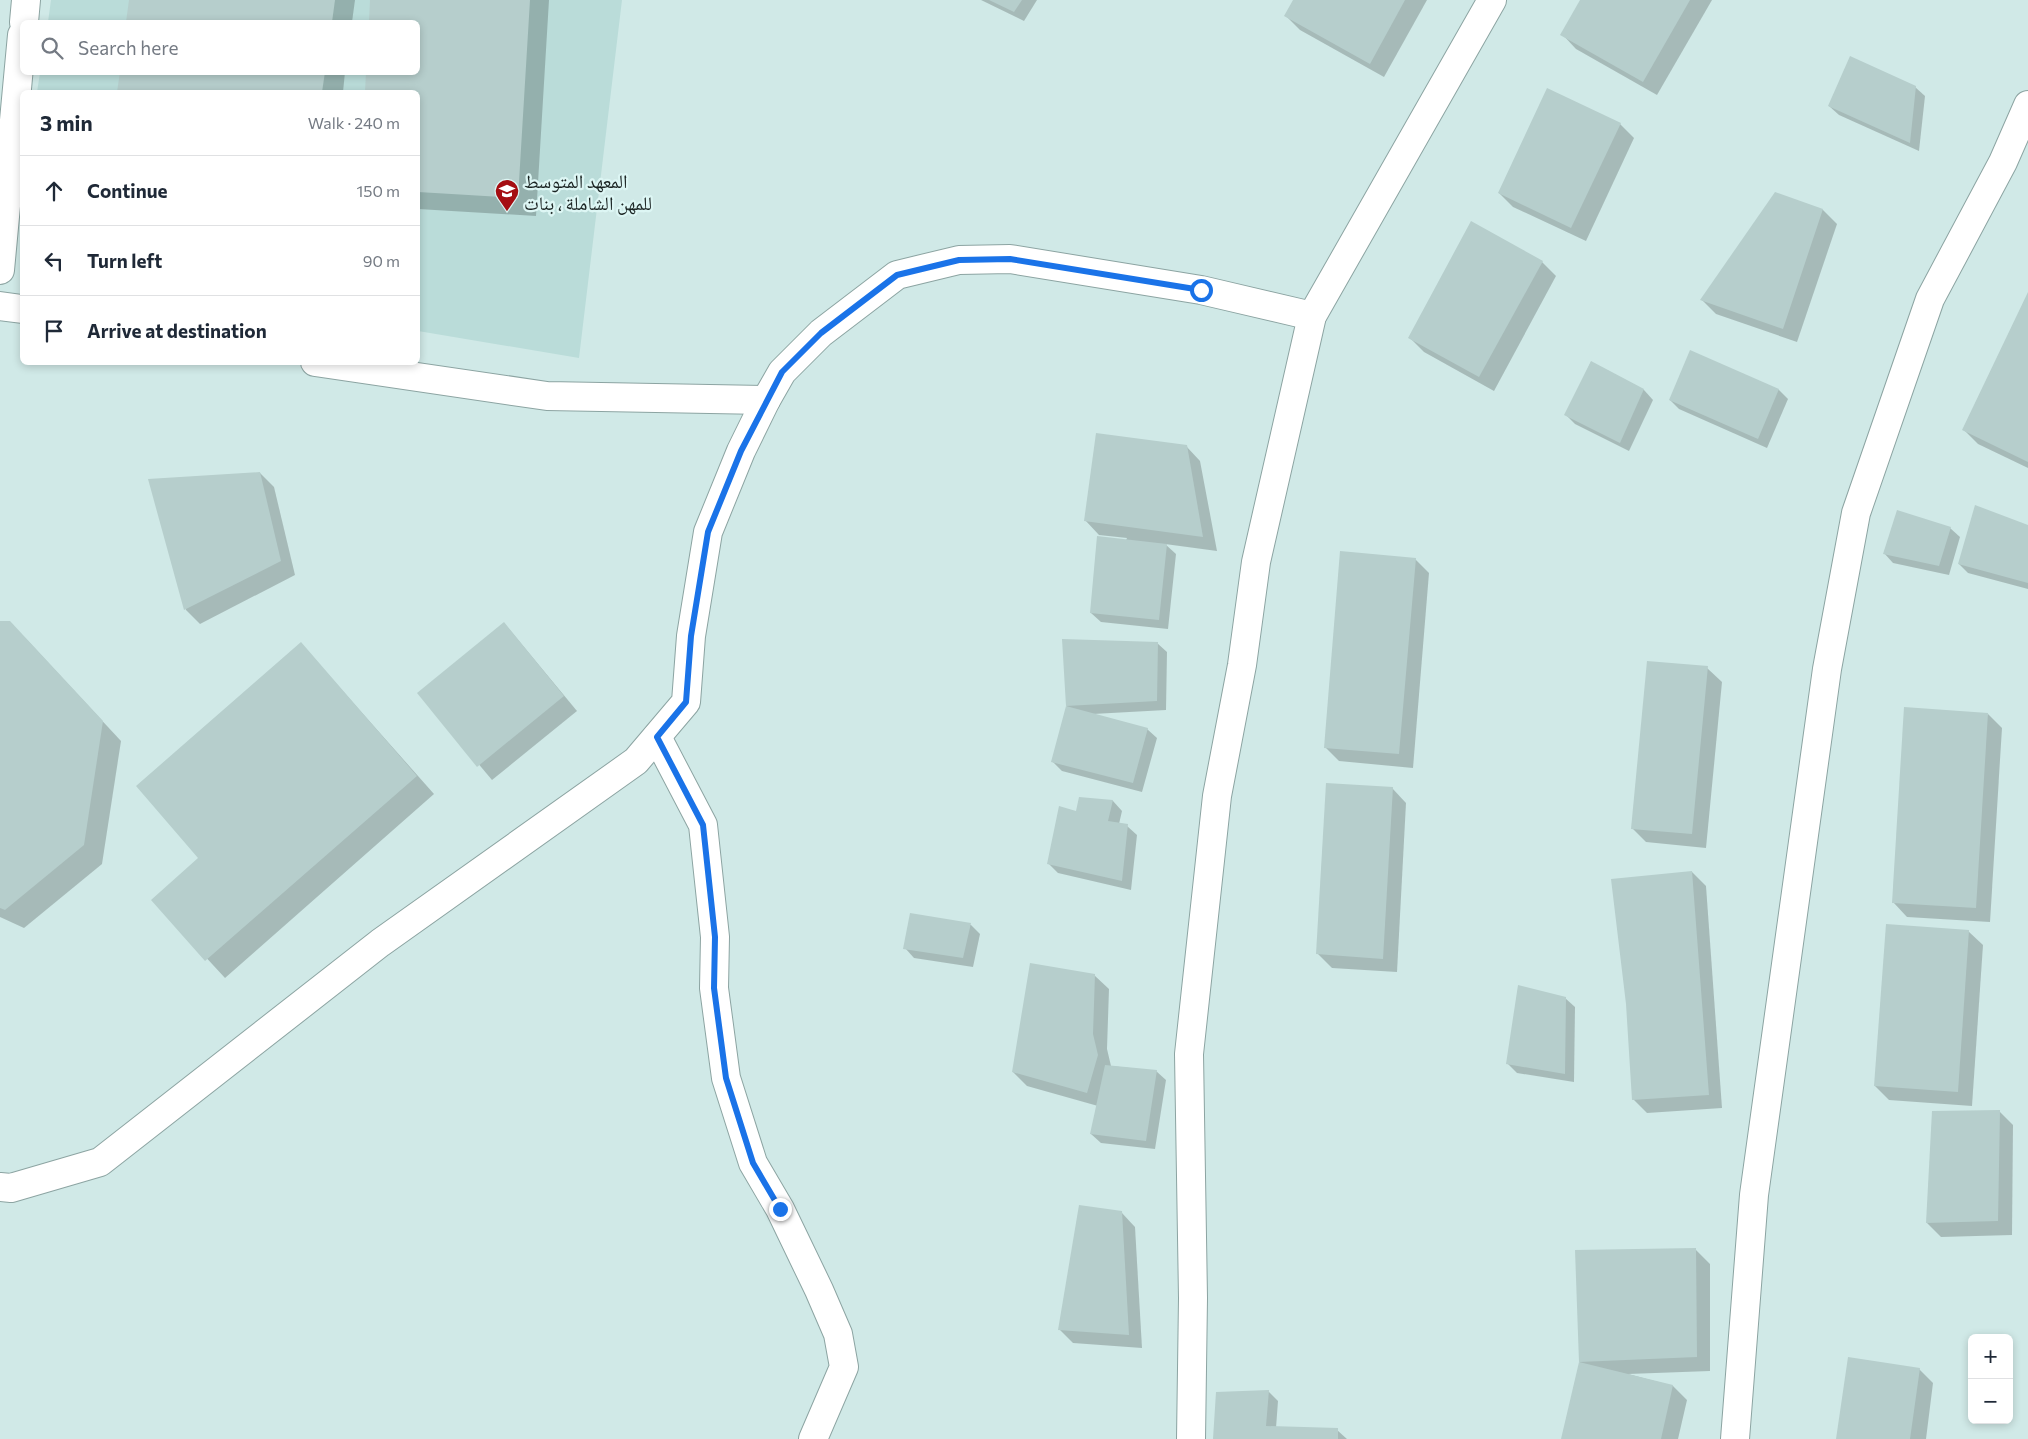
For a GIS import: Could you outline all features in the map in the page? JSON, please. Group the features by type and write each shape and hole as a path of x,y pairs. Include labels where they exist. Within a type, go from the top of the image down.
{"street":[{"path":"24,20 26,0"},
{"path":"1191,1439 1193,1298 1189,1054 1217,796 1242,665 1256,562 1312,316 1492,0"},
{"path":"0,270 20,56"},
{"path":"1735,1439 1754,1195 1827,668 1856,513 1930,299 2003,162 2028,105"},
{"path":"0,1187 11,1188 100,1162 380,943 636,761 686,702 691,636 708,532 741,451 766,400 782,372 821,333 897,275 959,260 1010,259 1201,290 1312,316"},
{"path":"0,306 20,309"},
{"path":"336,365 547,396 766,400"},
{"path":"657,737 703,825 715,937 714,988 726,1078 753,1163 780,1209 838,1334 844,1366 813,1439"}],"shaded area":[{"name":"المعهد المتوسط للمهن الشاملة ، بنات","path":"51,0 622,0 579,358 420,331 420,90 37,90 40,75 420,75 420,20 48,20"}],"building":[{"path":"129,0 335,0 332,20 126,20"},
{"path":"370,0 530,0 518,198 420,192 420,90 365,90 366,75 420,75 420,20 369,20"},
{"path":"989,0 1022,0 1014,12"},
{"path":"1293,0 1405,0 1370,64 1284,16"},
{"path":"1580,0 1690,0 1643,82 1560,35"},
{"path":"1850,56 1916,86 1910,143 1828,106"},
{"path":"120,75 325,75 322,90 117,90"},
{"path":"1547,88 1621,123 1571,228 1498,193"},
{"path":"1775,192 1823,209 1783,329 1700,300"},
{"path":"1471,221 1543,261 1479,377 1408,338"},
{"path":"2028,292 2028,462 1962,430"},
{"path":"1690,350 1779,389 1758,439 1669,400"},
{"path":"1591,361 1644,389 1620,443 1564,415"},
{"path":"1096,433 1187,445 1203,537 1084,521"},
{"path":"260,472 281,561 184,610 148,479"},
{"path":"1975,505 2028,525 2028,583 1958,564"},
{"path":"1897,510 1951,527 1939,566 1883,554"},
{"path":"1097,536 1167,544 1159,620 1090,613"},
{"path":"1340,551 1416,558 1399,754 1324,748"},
{"path":"0,621 10,621 103,721 84,845 5,910 0,908"},
{"path":"504,622 564,696 477,767 417,693"},
{"path":"1062,639 1158,642 1157,701 1066,706"},
{"path":"301,642 417,776 205,961 151,900 198,858 136,786"},
{"path":"1647,661 1708,666 1692,834 1631,829"},
{"path":"1066,706 1148,728 1133,783 1051,762"},
{"path":"1904,707 1988,713 1976,908 1892,903"},
{"path":"1326,783 1393,787 1383,959 1316,954"},
{"path":"1079,797 1113,800 1108,821 1128,824 1122,881 1047,864 1059,806 1076,811"},
{"path":"1692,871 1709,1095 1632,1100 1626,1004 1611,879"},
{"path":"910,913 971,923 963,958 903,949"},
{"path":"1886,924 1969,930 1958,1092 1874,1086"},
{"path":"1030,963 1095,974 1093,1034 1098,1055 1087,1093 1012,1072"},
{"path":"1518,985 1566,997 1565,1074 1506,1064"},
{"path":"1105,1065 1157,1070 1146,1141 1090,1134"},
{"path":"2000,1110 1998,1221 1926,1223 1932,1111"},
{"path":"1079,1205 1122,1211 1129,1335 1058,1330"},
{"path":"1696,1248 1697,1357 1579,1362 1575,1250"},
{"path":"1848,1357 1920,1368 1910,1439 1836,1439"},
{"path":"1579,1362 1673,1385 1661,1439 1561,1439"},
{"path":"1269,1390 1266,1426 1338,1428 1338,1439 1213,1439 1216,1392"}],"place":[{"name":"المعهد المتوسط للمهن الشاملة ، بنات","path":"507,212"}],"route":[{"path":"780,1209 753,1163 726,1078 714,988 715,937 703,825 657,737 686,702 691,636 708,532 741,451 782,372 821,333 897,275 959,260 1010,259 1201,290"}]}
